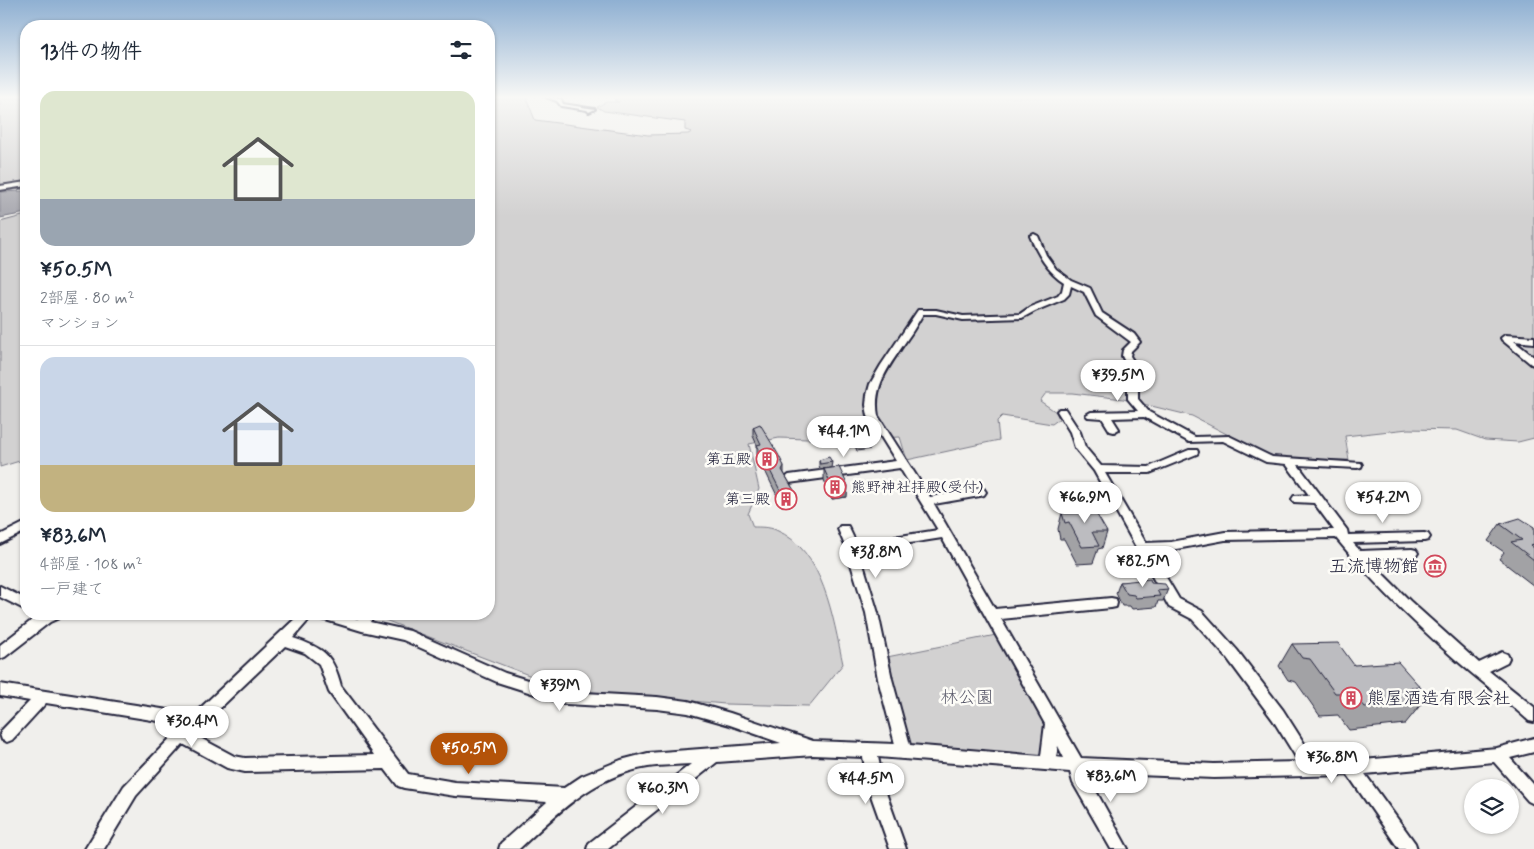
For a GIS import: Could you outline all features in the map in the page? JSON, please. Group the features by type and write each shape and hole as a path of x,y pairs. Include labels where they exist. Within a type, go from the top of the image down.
{"street":[{"path":"0,188 20,185"},
{"path":"1034,236 1040,253 1067,283 1086,290 1099,314 1131,336 1136,342 1127,350 1126,356 1133,368 1133,399 1146,414 1193,440 1225,438 1270,460 1357,465"},
{"path":"1067,283 1064,295 1028,310 1022,316 963,318 928,311 921,312 915,319 906,337 882,368 870,407 873,416 902,464 928,501 944,533 1077,766 1079,778 1120,849"},
{"path":"1534,340 1505,338 1534,362"},
{"path":"1062,411 1075,432 1080,448 1098,469 1174,603 1197,615 1232,654 1278,715 1312,770"},
{"path":"1090,415 1146,414"},
{"path":"1105,415 1114,429"},
{"path":"1098,469 1150,470 1193,452"},
{"path":"1290,462 1343,534 1341,536 1404,604 1478,670 1534,716"},
{"path":"789,479 902,464"},
{"path":"928,501 980,492"},
{"path":"1298,499 1317,499"},
{"path":"0,540 20,529"},
{"path":"844,529 852,548 872,613 885,679 904,751"},
{"path":"852,548 944,533"},
{"path":"1143,548 1171,546 1225,536 1424,536"},
{"path":"1357,555 1412,553"},
{"path":"0,591 20,602"},
{"path":"991,615 1112,603"},
{"path":"0,653 43,620"},
{"path":"93,849 129,793 182,736 284,640 302,620"},
{"path":"363,620 404,635 502,678 566,698 657,703 688,707 730,719 813,748"},
{"path":"284,640 310,649 324,660 331,675 334,688 404,781 454,789 566,796"},
{"path":"1478,670 1502,658"},
{"path":"0,690 197,722"},
{"path":"7,735 43,697"},
{"path":"1048,764 1053,723"},
{"path":"182,736 232,763 245,765 388,762"},
{"path":"507,849 566,796 588,781 620,766 648,760 813,748 904,751 1077,766 1214,771 1312,770 1497,755 1534,745"},
{"path":"869,750 877,790 898,849"},
{"path":"1497,755 1534,796"},
{"path":"594,849 713,756"},
{"path":"1352,768 1409,849"}],"green space":[{"path":"0,137 20,137 20,189 0,191"},
{"path":"495,137 1534,137 1534,438 1518,442 1485,440 1457,430 1408,429 1345,436 1349,460 1291,459 1265,454 1192,416 1123,399 1072,393 1046,393 1040,401 1056,412 1059,419 1052,424 1002,416 997,421 999,440 907,460 900,437 836,440 779,438 749,444 759,489 748,514 753,527 776,530 792,540 805,553 816,569 830,607 843,664 809,706 725,704 568,690 385,620 495,620"},
{"path":"20,217 20,461 0,467 0,222"},
{"name":"林公園","path":"996,635 1046,726 1040,760 904,747 887,657"}],"shaded area":[{"path":"20,191 20,214 0,218 0,192"}],"building":[{"path":"760,424 778,454 784,466 782,470 796,494 783,496 757,445 761,444 753,427"},
{"path":"867,436 871,444 857,445 854,437"},
{"path":"829,457 832,462 820,464 819,460"},
{"path":"839,467 848,486 833,489 824,469"},
{"path":"1090,503 1107,532 1092,532 1099,546 1082,547 1069,522 1065,523 1062,513 1079,513 1075,504"},
{"path":"1520,518 1534,527 1534,544 1530,545 1534,548 1534,560 1511,542 1522,540 1500,524"},
{"path":"1150,579 1151,583 1165,584 1168,589 1157,590 1160,596 1136,598 1134,595 1127,594 1120,582"},
{"path":"1338,643 1354,665 1398,662 1421,688 1411,687 1423,702 1365,707 1354,693 1335,693 1310,659 1302,658 1292,644"}],"place":[{"name":"第五殿","path":"767,459"},
{"name":"熊野神社拝殿(受付)","path":"835,487"},
{"name":"第三殿","path":"786,499"},
{"name":"五流博物館","path":"1435,566"},
{"name":"熊屋酒造有限会社","path":"1351,698"}]}
